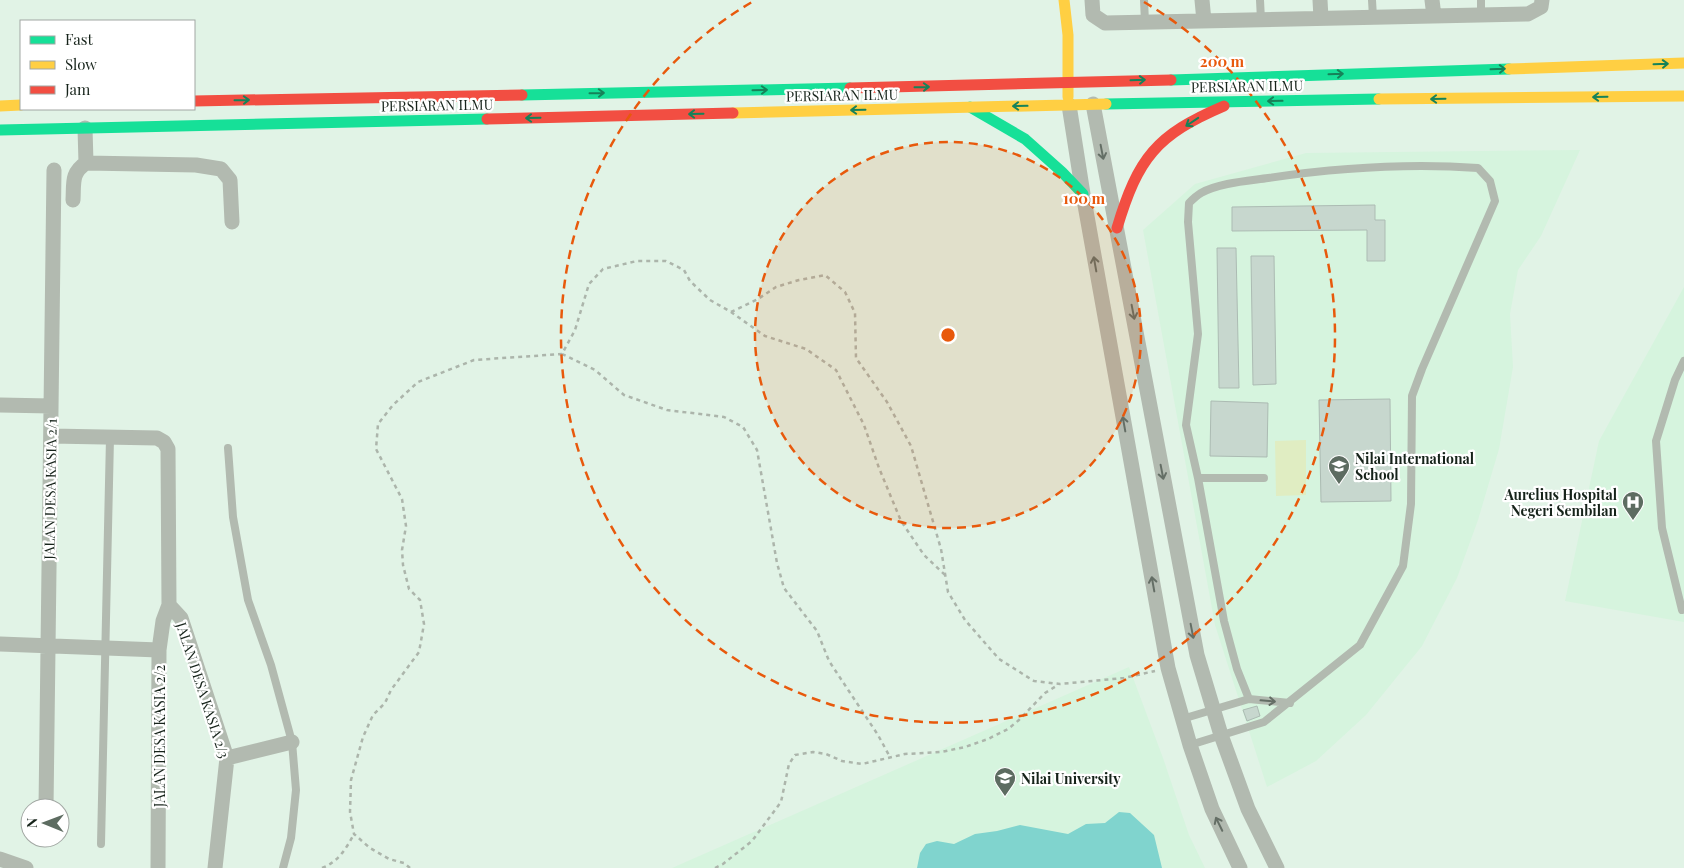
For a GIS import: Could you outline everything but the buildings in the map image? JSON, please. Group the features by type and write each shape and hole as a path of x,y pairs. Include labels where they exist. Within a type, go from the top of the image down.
{"main road":[{"path":"1064,0 1068,35 1067,82 1069,105"},
{"path":"1068,35 1079,58"},
{"name":"PERSIARAN ILMU","path":"195,101 960,86 1067,82 1088,78 1684,63"},
{"path":"1088,78 1093,104"},
{"name":"PERSIARAN ILMU","path":"0,130 1236,101 1684,96"},
{"path":"1117,228 1125,202 1139,169 1159,143 1201,116 1236,101"},
{"path":"0,106 20,105"},
{"path":"970,107 1025,139 1062,172 1083,194"}],"street":[{"path":"1092,0 1093,15 1105,23 1434,16 1481,7 1528,14 1541,7 1542,0"},
{"path":"1202,0 1204,21"},
{"path":"1320,0 1322,18"},
{"path":"1432,0 1434,16"},
{"path":"1093,104 1197,655 1212,710 1248,808 1277,868"},
{"path":"1069,105 1083,194 1168,668 1190,745 1212,809 1240,868"},
{"path":"85,128 86,163"},
{"path":"73,200 74,177 77,169 86,163 196,165 221,169 230,180 232,222"},
{"name":"JALAN DESA KASIA 2/1","path":"46,798 54,170"},
{"path":"0,405 51,406"},
{"name":"JALAN DESA KASIA 2/2","path":"51,436 157,438 164,442 168,448 169,606 163,621 159,650 158,868"},
{"name":"JALAN DESA KASIA 2/3","path":"169,606 181,618 227,758 215,868"},
{"path":"0,644 159,650"},
{"path":"227,758 292,742"},
{"path":"0,859 26,868"}],"lane":[{"path":"1144,0 1145,22"},
{"path":"1260,0 1261,20"},
{"path":"1372,0 1373,17"},
{"path":"1190,745 1264,722 1360,645 1402,566 1411,504 1412,396 1422,368 1495,201 1490,181 1478,168 1453,166 1349,169 1295,174 1233,183 1201,193 1189,203 1188,222 1198,334 1186,425 1198,478 1224,621 1237,669 1249,699"},
{"path":"1682,610 1662,528 1656,441 1675,380 1684,361"},
{"path":"100,844 110,438"},
{"path":"228,448 233,517 248,600 271,665 292,742 296,790 291,838 283,868"},
{"path":"1198,478 1264,478"},
{"path":"1182,719 1249,699 1290,703"}],"path":[{"path":"562,354 575,330 589,284 603,269 637,261 666,261 684,270 690,281 710,300 765,336 806,349 836,370 864,425 901,521 924,555 945,575"},
{"path":"731,312 758,299 776,287 825,275 845,292 855,314 856,358 887,402 911,446 941,549 948,592 965,620 999,659 1034,681 1060,684 1124,678 1168,668"},
{"path":"410,868 404,863 389,859 370,848 354,834 350,812 351,780 363,737 373,715 385,703 391,690 419,652 424,624 420,600 409,590 403,565 402,550 406,526 402,500 376,449 378,424 393,405 418,382 474,360 562,354 595,370 624,395 667,410 724,416 743,427 757,450 777,563 784,588 817,631 829,661 878,735 890,757"},
{"path":"714,868 723,864 752,841 781,802 789,764 795,755 813,752 826,754 842,762 862,764 905,754 941,752 964,747 988,739 1008,729 1044,693 1060,684"},
{"path":"322,868 332,864 347,847 354,834"}],"shaded area":[{"name":"Nilai International School","path":"1580,150 1541,236 1518,270 1510,314 1513,367 1499,449 1478,520 1457,578 1422,646 1366,715 1316,761 1267,787 1215,625 1143,230 1195,184 1306,153"},
{"name":"Aurelius Hospital Negeri Sembilan","path":"1684,287 1684,622 1565,601 1599,441"},
{"path":"1306,440 1306,495 1276,496 1275,441"},
{"name":"Nilai University","path":"1129,667 1189,835 1205,868 672,868"}],"water":[{"path":"1119,812 1130,813 1154,835 1162,868 917,868 920,853 926,844 937,841 954,844 975,834 1020,825 1068,834 1086,824 1105,823"}],"traffic: fast":[{"path":"1171,80 1509,69"},
{"path":"522,95 850,88"},
{"path":"1106,104 1379,99"},
{"path":"970,107 1025,139 1062,172 1083,194"},
{"path":"0,130 487,119"}],"traffic: slow":[{"path":"1064,0 1068,35 1068,97"},
{"path":"1509,69 1684,63"},
{"path":"1379,99 1684,96"},
{"path":"733,113 1106,104"},
{"path":"0,106 20,105"}],"traffic: jam":[{"path":"850,88 1171,80"},
{"path":"195,101 522,95"},
{"path":"1117,228 1133,183 1142,166 1153,152 1182,127 1224,106"},
{"path":"487,119 733,113"}],"place":[{"name":"Nilai International School","path":"1339,485"},
{"name":"Aurelius Hospital Negeri Sembilan","path":"1633,521"},
{"name":"Nilai University","path":"1005,797"}]}
